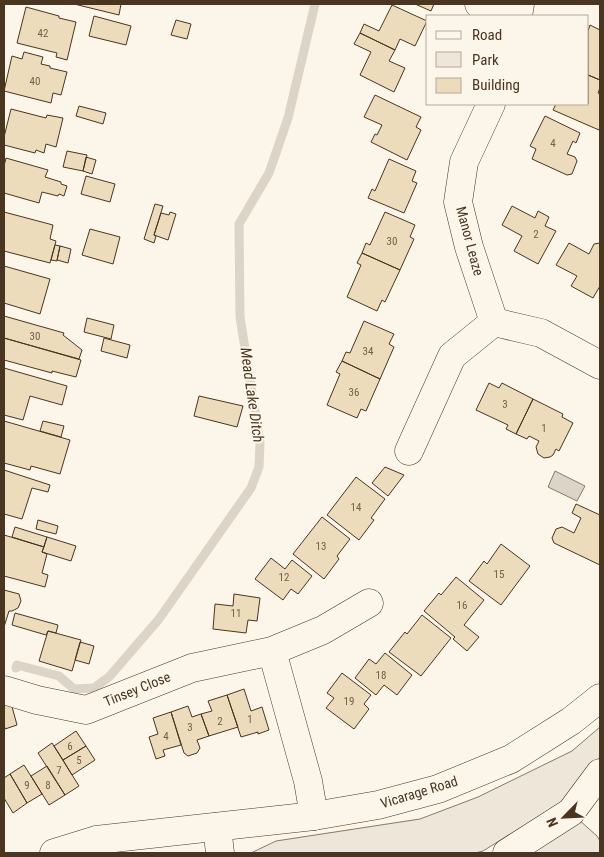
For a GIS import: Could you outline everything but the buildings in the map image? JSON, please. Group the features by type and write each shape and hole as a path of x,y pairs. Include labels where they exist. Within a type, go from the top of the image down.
{"street":[{"path":"479,4 499,15"},
{"name":"Manor Leaze","path":"491,105 464,162 458,202 469,247 494,322"},
{"path":"409,451 452,356 494,322 541,333 600,365"},
{"name":"Tinsey Close","path":"4,690 36,700 86,710 192,668 272,651 323,630 369,603"},
{"path":"272,651 308,781 314,816"},
{"name":"Vicarage Road","path":"54,853 96,840 218,840 314,816 378,805 438,789 511,759 571,722 600,698"},
{"path":"507,853 555,827 571,812 600,772"}],"green space":[{"path":"600,727 600,757 571,796 483,851 475,853 251,853 276,841 420,819 478,797 572,751"},
{"path":"578,819 597,836 600,841 600,853 518,853"}],"shaded area":[{"path":"555,471 585,486 577,501 548,487"}],"waterway":[{"name":"Mead Lake Ditch","path":"16,668 17,665 59,676 74,689 94,688 109,677 159,619 251,488 259,467 260,443 240,317 239,224 269,173 288,118 315,4"}]}
